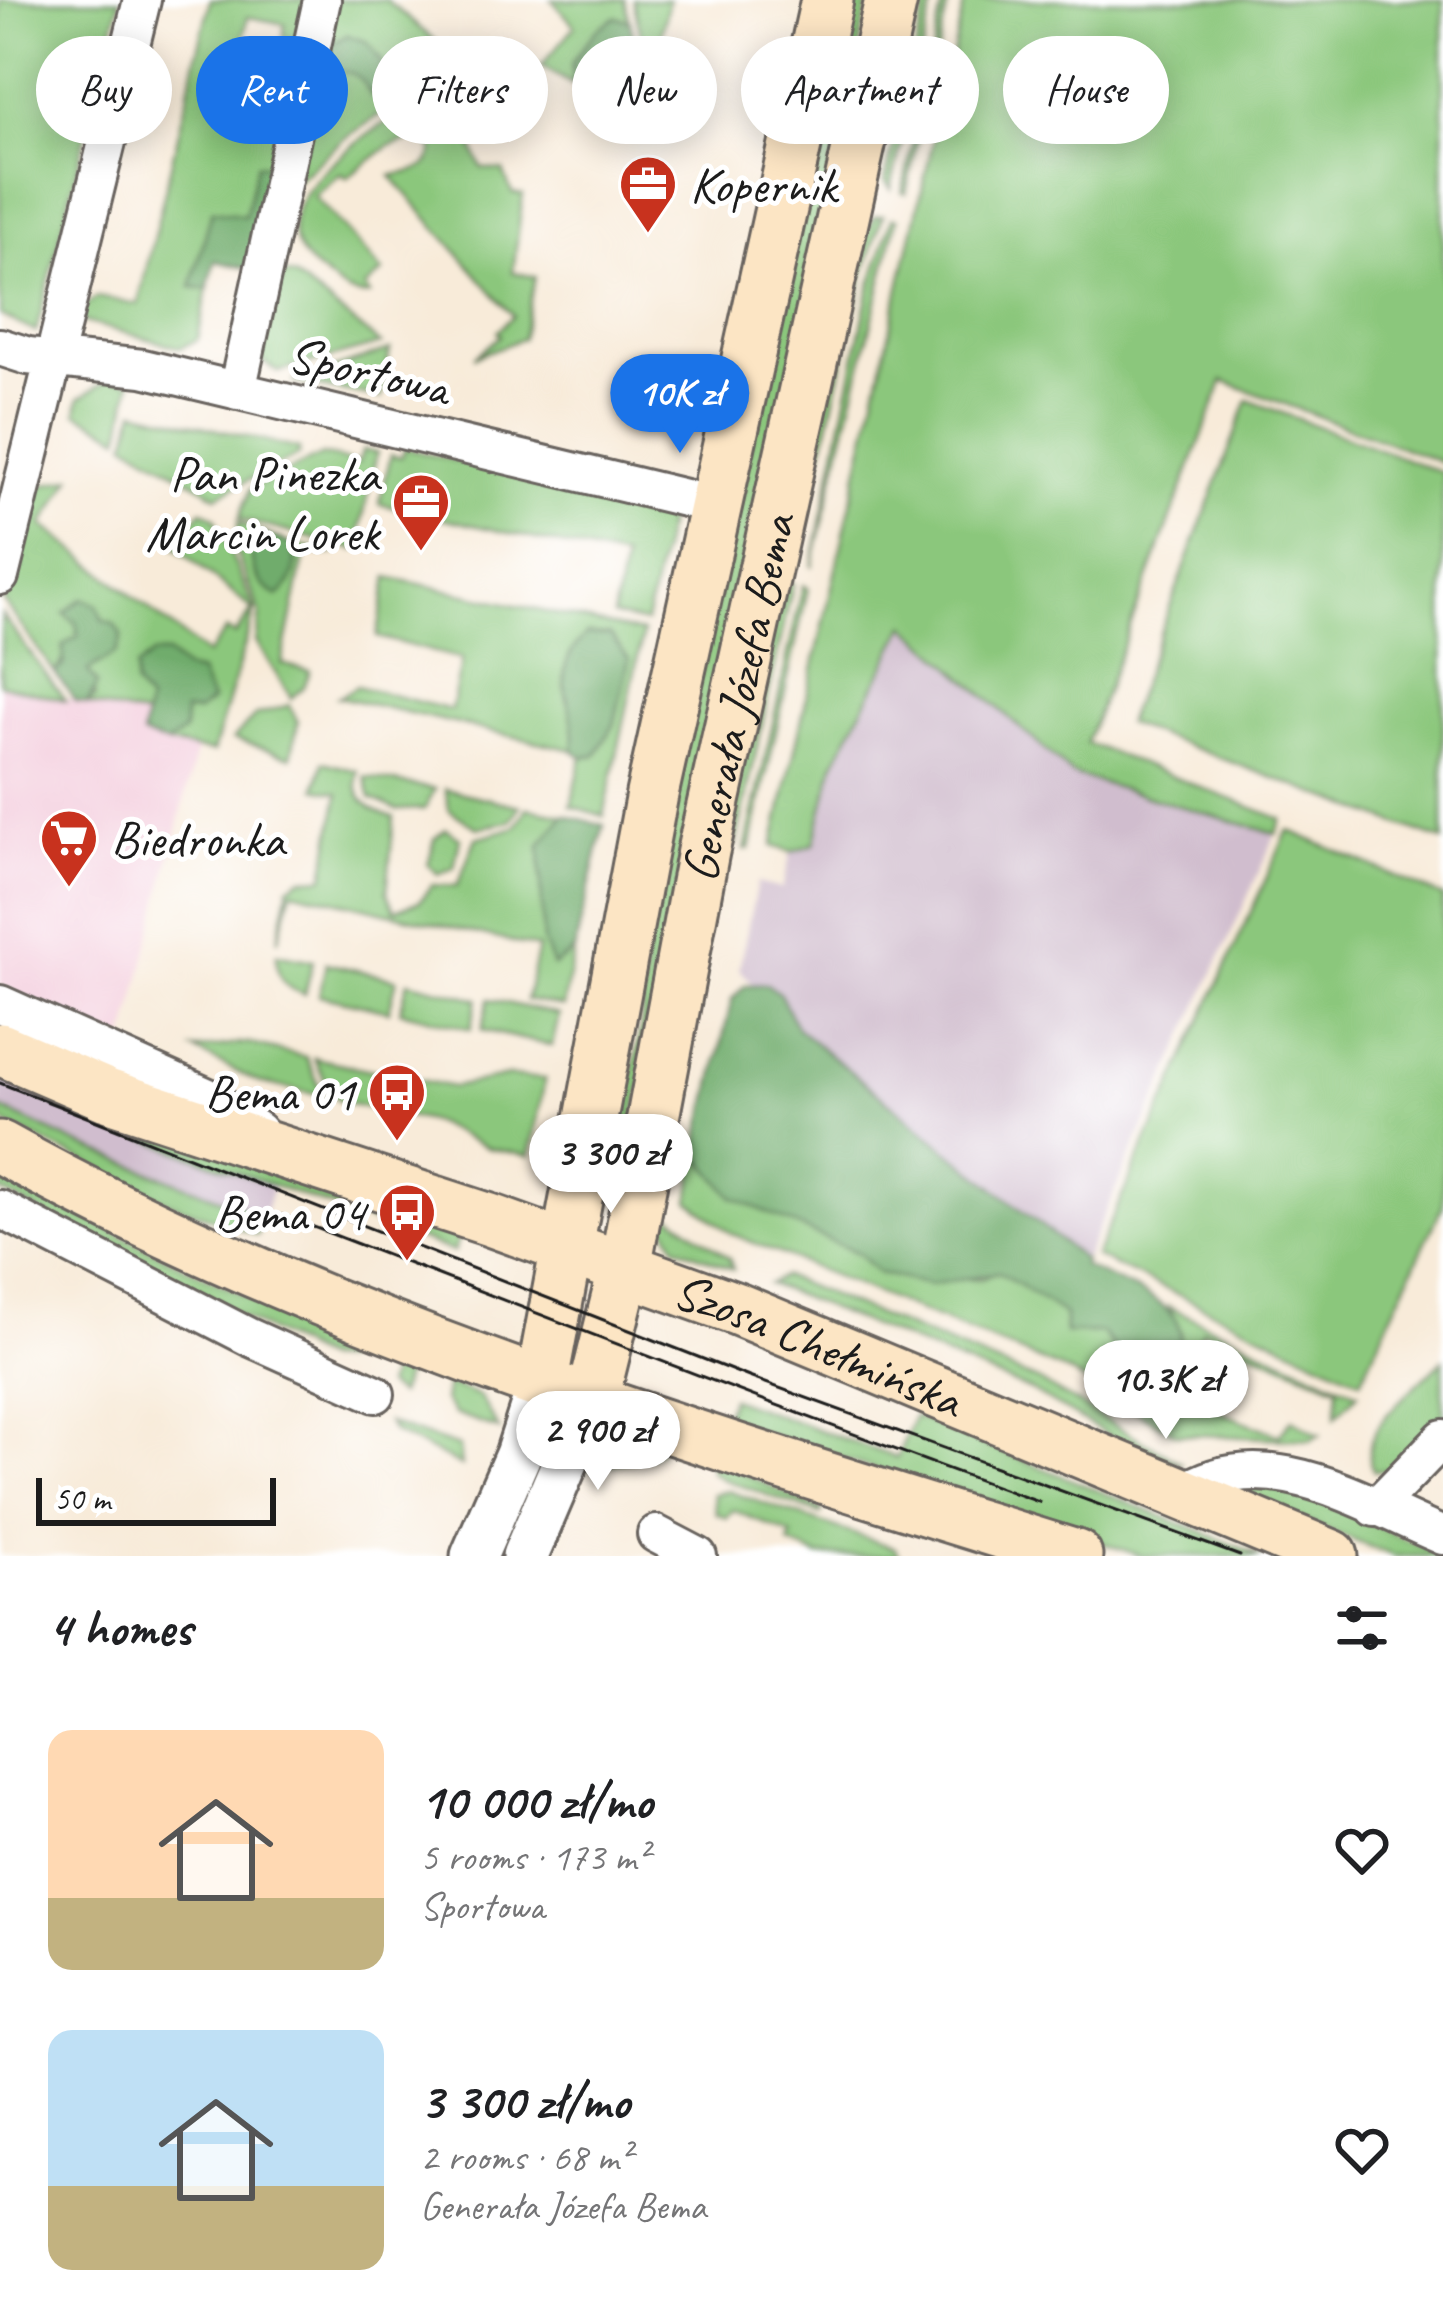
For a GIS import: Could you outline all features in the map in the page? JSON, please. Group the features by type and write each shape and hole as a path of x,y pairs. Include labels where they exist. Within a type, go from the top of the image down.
{"main road":[{"name":"Generała Józefa Bema","path":"542,1379 624,931 827,0"},
{"name":"Generała Józefa Bema","path":"593,1397 625,1267 703,851 891,0"},
{"name":"Szosa Chełmińska","path":"0,1048 107,1095 568,1247 737,1309 1332,1556"},
{"path":"0,1147 112,1207 314,1296 593,1397 1076,1556"}],"street":[{"path":"0,576 142,0"},
{"path":"237,391 322,0"},
{"name":"Sportowa","path":"0,346 55,360 111,362 714,505"},
{"path":"0,1004 208,1097 295,1158"},
{"path":"0,1209 249,1337 376,1394"},
{"path":"474,1556 518,1455 542,1379"},
{"path":"525,1556 593,1397"},
{"path":"1375,1508 1443,1438"},
{"path":"1179,1495 1214,1474 1268,1470 1443,1536"},
{"path":"656,1534 698,1556"}],"shaded area":[{"path":"905,624 1073,775 1276,834 1084,1260 797,1027 739,969 757,883 782,889 791,852 814,844 834,764"},
{"path":"0,684 202,727 123,1050 0,985"},
{"path":"0,1077 274,1186 263,1215 80,1145 0,1108"}],"green space":[{"path":"0,0 120,0 111,36 36,36 36,144 84,144 36,332 0,315"},
{"path":"210,0 312,0 304,36 283,36 285,24 248,17 244,36 201,36"},
{"path":"331,0 386,0 429,36 372,36 372,80 348,60 348,36 330,36"},
{"path":"552,0 625,0 630,21 616,17 598,36 572,36 572,84 548,70 548,58 575,26"},
{"path":"633,0 669,0 661,36 641,36"},
{"path":"846,0 869,0 861,36 838,36"},
{"path":"927,0 934,0 926,36 919,36"},
{"path":"944,0 949,0 941,36 936,36"},
{"path":"965,0 1443,0 1443,463 1223,381 1086,743 1282,819 1276,834 1073,775 906,625 834,764 814,844 791,852 773,846 932,144 979,144 979,36 957,36"},
{"path":"616,17 630,21 633,36 592,36"},
{"path":"345,36 368,42 372,48 372,97 358,77 348,72"},
{"path":"196,59 196,144 283,144 278,166 245,216 213,211 192,287 208,289 198,339 181,348 84,322 80,310 97,297 138,304"},
{"path":"348,68 372,82 372,120 348,136"},
{"path":"372,133 372,144 396,144 347,178 341,173 314,196 383,272 365,288 370,295 349,293 321,273 300,251 293,229 298,207 311,185"},
{"path":"302,144 338,144 295,182"},
{"path":"427,144 475,144 482,168 503,171 512,193 523,195 513,272 535,277 522,339 474,357 500,336 497,331 513,316 391,176 423,167 434,149"},
{"path":"815,144 839,144 624,1167 616,1165 641,1027 649,905"},
{"path":"894,144 901,144 891,189 885,181"},
{"path":"912,144 917,144 906,193 902,192"},
{"path":"257,164 278,166 255,270 215,261 208,289 191,287 212,211 245,216"},
{"path":"883,215 863,277 797,563 786,560 855,257 875,216"},
{"path":"892,218 897,219 812,567 869,291"},
{"path":"283,274 294,276 381,344 278,372 259,359"},
{"path":"390,350 381,398 293,382"},
{"path":"109,379 131,382 121,437 77,413 79,399"},
{"path":"1248,400 1443,473 1443,841 1126,723"},
{"path":"135,410 299,449 299,455 217,496 127,443"},
{"path":"405,448 669,514 646,623 613,616 624,559 379,504 391,455 401,457"},
{"path":"363,450 377,453 356,550 239,519 250,489 322,455 358,463"},
{"path":"72,478 43,525 207,655 227,630 235,635 253,610 175,546 202,510 215,517 255,610 213,752 167,744 184,732 184,711 200,673 186,670 167,654 135,686 148,702 146,717 87,704 95,697 88,671 117,652 122,636 65,614 76,623 78,637 55,673 4,602 34,487"},
{"path":"238,523 267,534 251,547 297,563 292,544 336,553 305,553 282,664 310,671 304,687 291,698 256,642 260,613 234,546"},
{"path":"267,534 292,544 294,552 292,579 278,596 260,582 252,563 251,547"},
{"path":"783,576 793,584 736,844 728,830"},
{"path":"388,577 643,633 604,816 571,806 582,757 595,756 614,725 629,659 576,727 573,750 338,697 357,686 451,710 462,659 377,637"},
{"path":"803,585 808,588 750,849 745,850"},
{"path":"83,598 97,605 102,619 114,624 122,636 116,653 88,671 97,684 87,704 75,701 55,673 64,665 63,646 78,636 76,623 64,613"},
{"path":"2,615 65,700 0,684"},
{"path":"587,634 610,635 629,659 614,725 595,756 582,757 573,750 564,677 573,649"},
{"path":"153,654 167,654 186,670 200,673 211,701 198,712 184,712 184,732 167,744 142,736 148,702 135,686 136,668"},
{"path":"289,705 298,722 291,757 233,739 256,715"},
{"path":"323,762 358,771 360,796 377,811 394,817 387,892 395,910 420,901 432,885 457,886 476,838 516,827 527,808 565,815 540,845 553,966 574,951 563,1007 526,1000 538,948 292,890 278,941 289,886 301,878 324,877 339,793 316,788"},
{"path":"365,777 435,789 425,809 397,810 371,798"},
{"path":"445,789 520,806 511,821 477,828 449,810"},
{"path":"565,815 604,825 574,951 553,966 543,942 540,845"},
{"path":"446,829 460,838 454,868 438,874 428,864 435,838"},
{"path":"1288,830 1443,897 1443,1205 1361,1380 1095,1256"},
{"path":"277,954 313,961 305,994 282,980"},
{"path":"326,963 397,979 389,1011 319,995"},
{"path":"408,981 478,999 471,1029 400,1011"},
{"path":"767,984 780,994 797,1028 1084,1260 1083,1266 1162,1306 1175,1320 1180,1336 1176,1354 1159,1376 1134,1374 1102,1333 1065,1333 1065,1315 999,1272 929,1285 878,1273 859,1254 733,1197 696,1153 732,999 745,985"},
{"path":"489,999 559,1015 552,1046 482,1030"},
{"path":"247,1043 306,1057 324,1096 258,1082 194,1050"},
{"path":"314,1058 453,1087 508,1076 545,1079 530,1156 487,1148 433,1122 342,1102 331,1093"},
{"path":"0,1076 461,1229 454,1252 149,1140"},
{"path":"0,1108 80,1145 263,1215 257,1235 173,1204 0,1121"},
{"path":"696,1153 733,1197 859,1254 878,1273 981,1279 999,1271 1065,1315 1065,1332 1102,1333 1114,1346 1181,1333 1169,1307 1358,1393 1336,1416 1338,1387 1203,1330 1196,1348 1186,1349 1177,1395 1279,1435 1292,1419 1320,1435 1310,1440 1176,1434 1070,1373 732,1234 690,1201"},
{"path":"0,1176 284,1315 408,1367 398,1395 386,1386 392,1368 360,1352 341,1361 324,1360 0,1191"},
{"path":"667,1212 729,1258 733,1269 676,1246 658,1213"},
{"path":"783,1276 1038,1381 1183,1464 1148,1458 1031,1391 769,1284"},
{"path":"1443,1360 1443,1425 1392,1469 1374,1471 1369,1456 1379,1426"},
{"path":"447,1383 480,1397 499,1430 454,1414 444,1401"},
{"path":"731,1398 897,1458 914,1416 1261,1556 1142,1556 722,1420"},
{"path":"388,1423 459,1447 461,1466 393,1432"},
{"path":"628,1439 667,1445 650,1457 588,1469 601,1451"},
{"path":"708,1457 822,1510 821,1514 722,1479 711,1472"},
{"path":"1215,1487 1290,1487 1443,1556 1394,1556"},
{"path":"728,1491 895,1548 899,1556 818,1556 789,1544 792,1535 733,1510 727,1518 716,1513 713,1494"}],"tram line":[{"path":"0,1083 749,1377 1240,1556"},
{"path":"282,1215 1039,1502"}],"place":[{"name":"Kopernik","path":"648,235"},
{"name":"Pan Pinezka Marcin Lorek","path":"421,553"},
{"name":"Biedronka","path":"69,889"},
{"name":"Bema 01","path":"397,1143"},
{"name":"Bema 04","path":"407,1263"}]}
